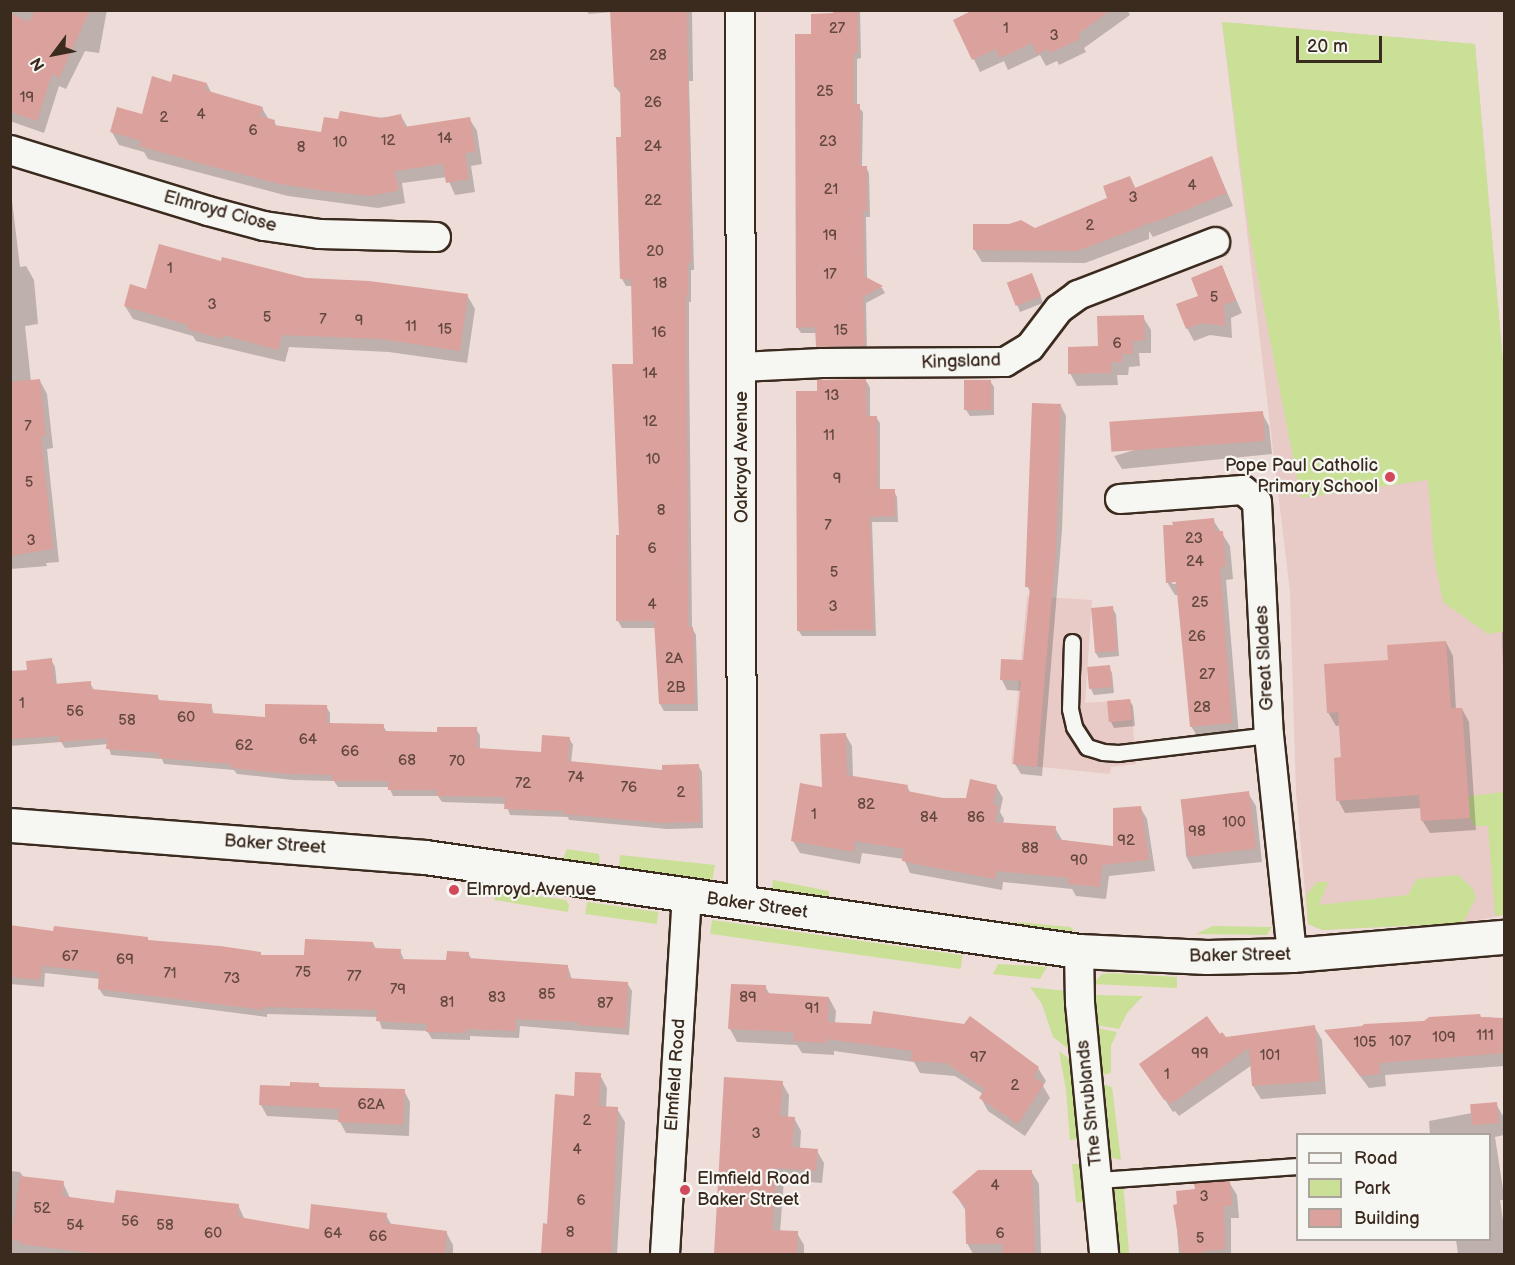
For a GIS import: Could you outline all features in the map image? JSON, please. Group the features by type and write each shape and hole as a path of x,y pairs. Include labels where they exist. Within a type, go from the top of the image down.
{"street":[{"name":"Oakroyd Avenue","path":"740,10 742,904"},
{"name":"Elmroyd Close","path":"10,150 207,211 264,226 320,234 436,237"},
{"name":"Kingsland","path":"741,367 822,363 1005,362 1030,347 1059,309 1078,295 1215,242"},
{"name":"Great Slades","path":"1120,499 1243,490 1257,502 1269,735 1292,955"},
{"name":"Baker Street","path":"10,825 425,857 1079,951 1198,957 1292,955 1504,937"},
{"name":"Elmfield Road","path":"665,1254 687,896"},
{"name":"The Shrublands","path":"1079,951 1080,1003 1099,1180 1104,1254"}],"lane":[{"path":"1072,642 1070,709 1074,727 1087,747 1118,753 1269,735"},
{"path":"1099,1180 1296,1166"}],"shaded area":[{"name":"Pope Paul Catholic Primary School","path":"1222,22 1475,44 1504,374 1504,915 1463,923 1322,930 1308,924 1296,793 1290,592"},
{"path":"1027,596 1092,600 1085,703 1131,700 1136,764 1111,767 1110,774 1011,764"}],"green space":[{"path":"1222,22 1475,44 1504,374 1504,631 1488,634 1443,602 1434,556 1428,480 1301,498 1249,232"},
{"path":"1504,792 1504,915 1495,916 1488,826 1475,826 1470,818 1469,796"},
{"path":"567,849 599,854 600,866 562,861"},
{"path":"620,855 715,865 712,882 619,869"},
{"path":"1458,875 1473,889 1476,898 1463,923 1322,930 1308,924 1306,895 1317,882 1328,882 1319,905 1408,895 1417,879"},
{"path":"773,880 829,891 829,901 772,891"},
{"path":"495,889 566,900 569,905 568,912 494,900"},
{"path":"587,902 658,912 657,924 585,914"},
{"path":"712,920 963,955 961,969 710,934"},
{"path":"1017,922 1070,927 1075,931 1018,927"},
{"path":"1213,926 1272,927 1267,935 1196,934"},
{"path":"998,964 1047,967 1040,979 993,974"},
{"path":"1102,974 1177,977 1177,988 1093,984"},
{"path":"1030,987 1066,991 1071,1051 1053,1037 1042,1004"},
{"path":"1093,995 1143,996 1127,1013 1119,1029 1096,1025"},
{"path":"1097,1028 1117,1032 1111,1046 1111,1073 1101,1075"},
{"path":"1059,1051 1074,1062 1080,1139 1070,1140 1066,1090"},
{"path":"1103,1084 1112,1087 1121,1160 1109,1157"},
{"path":"1072,1164 1084,1164 1087,1203 1076,1202"},
{"path":"1123,1183 1129,1254 1118,1254 1112,1184"}],"building":[{"path":"35,10 90,10 59,78 52,74 37,121 10,112 10,13 29,22"},
{"path":"610,10 687,10 691,263 688,263 688,295 686,295 688,627 693,627 695,704 659,704 654,621 616,621 616,535 619,535 612,364 633,364 631,279 620,279 616,137 621,137 620,87 614,87"},
{"path":"833,10 858,10 858,53 854,53 854,104 860,104 860,166 867,166 867,211 863,211 864,276 883,286 863,297 865,346 816,347 815,327 796,328 795,34 811,34 811,14 833,13"},
{"path":"973,10 1111,10 1078,34 1080,39 1050,53 1048,49 1037,54 1032,43 1000,58 996,49 972,60 953,20"},
{"path":"173,74 207,83 205,90 263,107 260,116 275,120 274,125 321,132 324,117 338,119 340,111 382,118 401,114 404,127 470,117 476,152 465,153 469,179 446,183 443,164 395,171 399,190 370,196 325,191 280,184 206,165 139,146 141,141 110,132 117,107 142,114 152,76 171,82"},
{"path":"1212,156 1227,193 1166,218 1144,225 1143,221 1143,226 1077,251 973,250 973,224 1009,224 1021,220 1035,228 1107,198 1103,186 1130,176 1135,188"},
{"path":"159,244 221,261 222,257 306,278 369,281 468,294 460,351 381,339 282,335 278,350 223,335 222,339 187,329 188,325 124,306 130,284 146,289"},
{"path":"1222,265 1236,300 1224,305 1225,326 1202,323 1186,329 1176,304 1198,296 1191,278"},
{"path":"1032,273 1041,296 1016,306 1007,283"},
{"path":"1144,315 1145,340 1133,341 1133,354 1122,354 1122,362 1111,362 1111,373 1068,374 1068,347 1098,346 1097,316"},
{"path":"40,379 46,435 41,436 53,549 10,556 10,382"},
{"path":"866,379 867,416 877,416 878,489 895,489 895,516 870,517 873,630 797,631 796,391 817,391 817,380"},
{"path":"964,380 991,380 991,410 964,410"},
{"path":"1032,403 1061,404 1056,550 1037,767 1013,764 1021,681 1000,680 1001,659 1023,660 1030,587 1025,587"},
{"path":"1263,411 1265,441 1111,452 1109,422"},
{"path":"1214,518 1215,531 1223,531 1226,567 1220,567 1232,723 1190,727 1176,582 1166,583 1163,525"},
{"path":"1113,606 1117,651 1095,653 1091,608"},
{"path":"1446,641 1451,708 1462,708 1470,818 1421,821 1419,795 1336,801 1334,758 1341,757 1338,712 1327,713 1324,664 1388,660 1387,645"},
{"path":"52,658 54,684 91,681 91,689 158,695 158,700 212,704 211,713 265,717 265,704 327,705 327,723 384,724 383,731 437,732 437,727 477,727 477,748 541,752 542,735 570,737 568,761 662,770 662,765 699,764 700,822 662,823 564,814 564,811 504,809 505,797 436,796 436,790 388,790 388,781 332,781 332,775 289,774 231,768 232,764 159,758 159,753 106,749 107,738 59,742 59,736 10,739 10,671 27,670 26,661"},
{"path":"1110,665 1112,687 1089,689 1087,667"},
{"path":"1130,699 1132,720 1109,722 1107,701"},
{"path":"846,733 847,775 908,785 907,791 943,798 966,798 970,779 997,785 993,804 998,806 995,822 1056,826 1055,839 1113,846 1113,808 1141,806 1149,860 1102,865 1100,887 1068,884 1069,878 997,871 995,879 936,868 902,861 904,849 855,841 854,852 791,841 800,783 822,787 820,734"},
{"path":"1249,791 1256,849 1188,857 1181,799"},
{"path":"10,925 53,931 54,926 148,937 148,940 261,952 261,955 304,955 305,939 373,942 373,948 401,949 400,959 446,960 447,951 469,952 469,958 568,965 568,978 628,982 626,1028 578,1025 578,1022 516,1019 516,1031 466,1029 466,1033 426,1032 427,1024 376,1021 377,1010 263,1007 263,1010 98,989 99,972 42,966 40,980 10,977"},
{"path":"731,984 766,985 766,993 829,997 828,1022 871,1024 873,1011 964,1024 970,1016 1039,1067 1034,1078 1044,1084 1018,1124 979,1098 985,1089 946,1063 911,1061 912,1051 827,1039 827,1043 793,1041 794,1032 728,1029"},
{"path":"1480,1014 1481,1017 1504,1018 1504,1053 1379,1063 1380,1074 1360,1076 1324,1030 1364,1024 1424,1021 1429,1017"},
{"path":"1207,1016 1220,1034 1222,1032 1226,1037 1315,1025 1320,1081 1252,1086 1249,1048 1171,1104 1166,1099 1164,1100 1139,1064"},
{"path":"575,1072 601,1073 599,1106 618,1107 611,1254 541,1254 543,1223 547,1224 555,1094 574,1096"},
{"path":"724,1077 783,1081 780,1116 795,1117 792,1147 818,1149 816,1171 777,1168 772,1230 798,1231 797,1254 714,1254"},
{"path":"290,1082 319,1083 319,1087 405,1089 403,1125 338,1122 339,1109 259,1105 260,1085 290,1086"},
{"path":"1497,1102 1499,1123 1472,1125 1470,1104"},
{"path":"978,1170 1032,1170 1035,1254 1003,1254 1003,1244 966,1244 965,1206 952,1192"},
{"path":"20,1176 64,1181 62,1196 114,1203 116,1190 239,1204 238,1217 309,1229 311,1204 387,1213 386,1223 447,1231 445,1254 99,1254 20,1244 21,1241 11,1240"},
{"path":"1230,1181 1232,1205 1224,1206 1225,1249 1203,1251 1203,1254 1181,1254 1173,1205 1177,1204 1176,1191 1195,1189 1194,1183"}],"place":[{"name":"Pope Paul Catholic Primary School","path":"1390,477"},
{"name":"Elmroyd Avenue","path":"454,890"},
{"name":"Elmfield Road Baker Street","path":"685,1190"}]}
